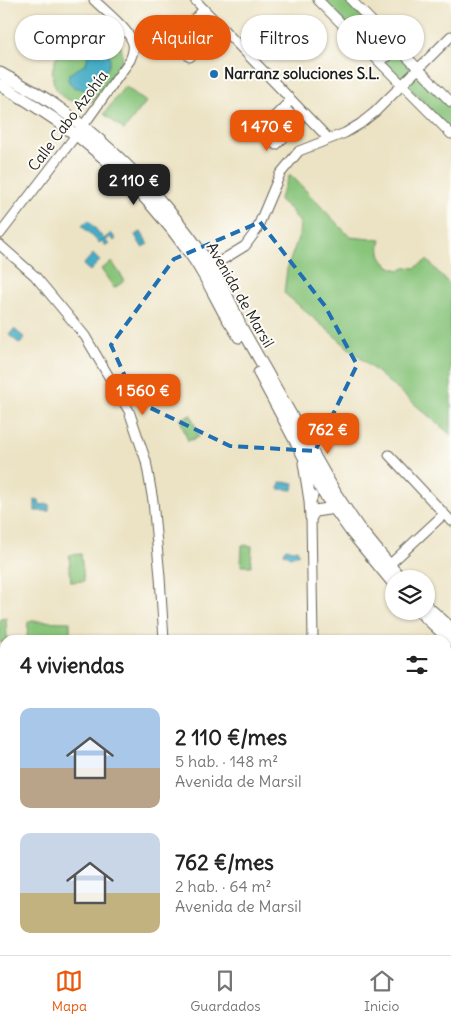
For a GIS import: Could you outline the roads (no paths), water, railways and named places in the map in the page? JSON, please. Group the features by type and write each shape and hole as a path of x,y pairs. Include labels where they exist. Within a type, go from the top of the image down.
{"street":[{"name":"Calle Cabo Azohía","path":"0,234 80,130 130,60 134,51 133,42 128,34 94,0"},
{"path":"195,0 209,15"},
{"path":"318,0 337,19"},
{"path":"351,0 366,15"},
{"path":"198,15 204,9"},
{"path":"206,270 245,246 256,231 280,174 299,152 344,134 360,124 451,36"},
{"path":"231,38 329,139"},
{"path":"378,60 451,134"},
{"path":"389,71 390,60"},
{"path":"410,60 451,102"},
{"name":"Avenida de Marsil","path":"0,73 33,90 80,130 150,204 191,255 206,270 233,306 240,325 323,472 385,568"},
{"name":"Avenida de Marsil","path":"0,85 52,116 80,130"},
{"path":"284,107 299,123 276,146 261,130 284,107 291,100"},
{"path":"291,115 299,108"},
{"path":"0,245 35,276 86,336 129,411 146,461 153,502 164,635"},
{"name":"Avenida de Marsil","path":"206,270 322,491 388,570"},
{"path":"302,454 312,510"},
{"path":"385,568 448,518 390,455"},
{"path":"322,491 323,472"},
{"path":"313,635 312,510 314,492 322,491 336,494"},
{"path":"312,510 335,508"},
{"path":"435,614 451,628"},
{"path":"429,620 445,635"}],"water":[{"path":"87,60 110,60 105,72 86,90 73,87 68,80 69,74 86,64"},
{"path":"88,220 104,239 111,233 116,239 114,241 110,237 106,241 109,244 106,246 102,241 99,243 82,226"},
{"path":"141,232 148,244 142,247 135,235"},
{"path":"93,254 100,261 90,271 83,265"},
{"path":"14,329 25,338 20,344 9,335"},
{"path":"280,482 294,483 293,490 279,489"},
{"path":"35,500 39,500 40,505 49,504 49,511 35,511"},
{"path":"287,548 297,549 299,554 290,557 284,553"}],"place":[{"name":"Narranz soluciones S.L.","path":"214,74"}]}
